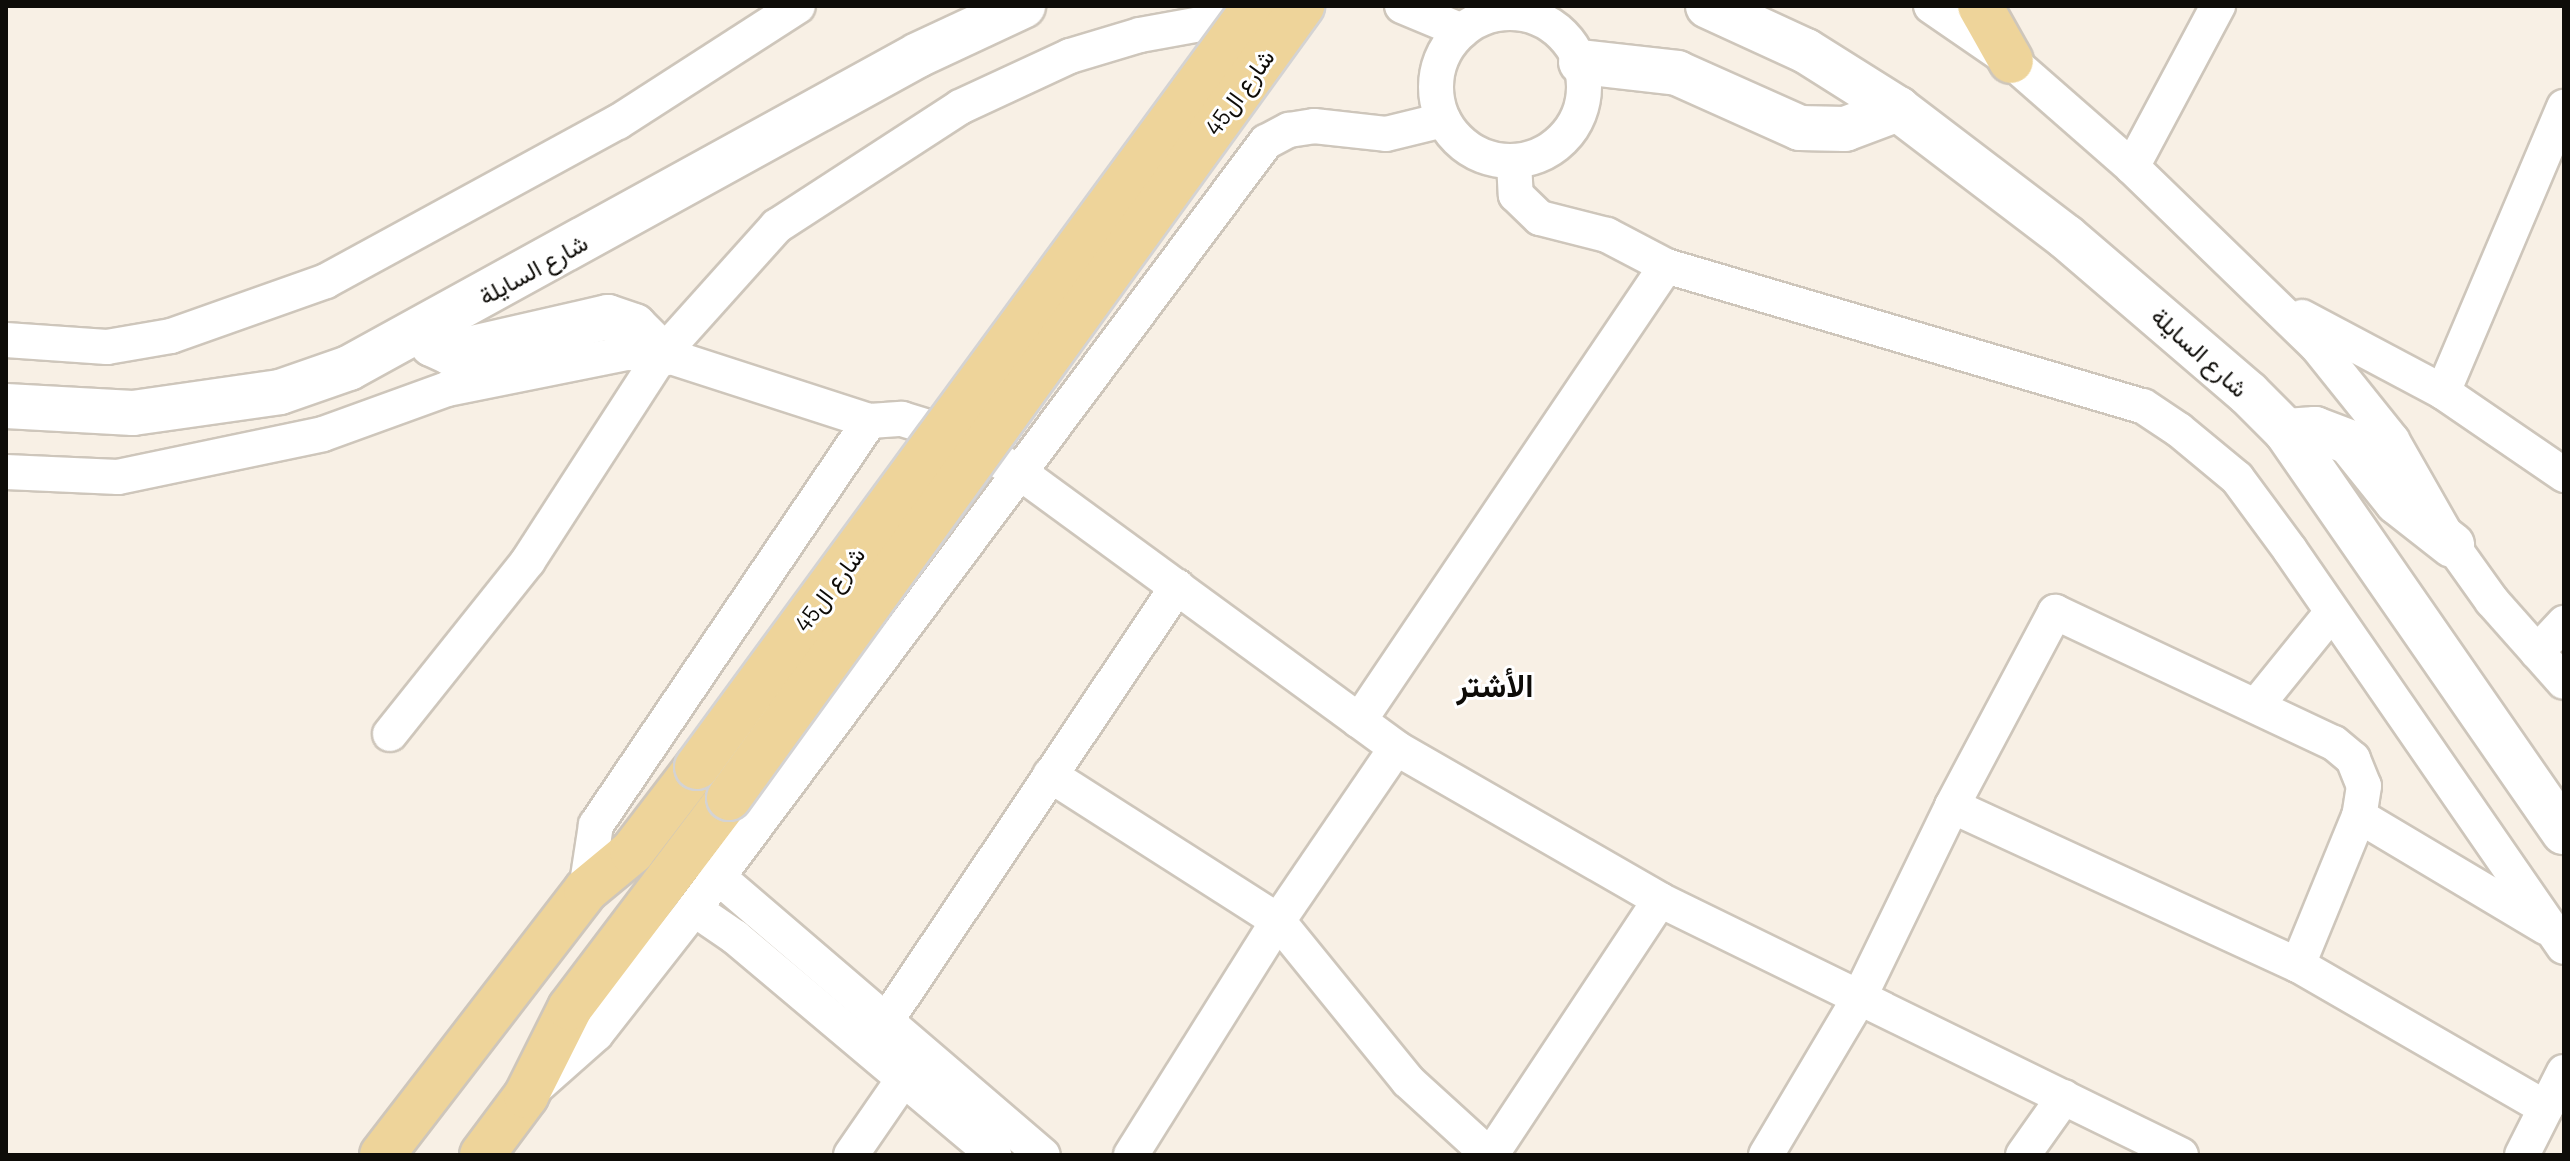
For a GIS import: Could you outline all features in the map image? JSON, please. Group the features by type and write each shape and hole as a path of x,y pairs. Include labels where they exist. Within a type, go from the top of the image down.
{"main road":[{"name":"شارع السايلة","path":"6,406 133,413 280,392 349,368 423,331 918,55 1023,6"},
{"name":"شارع ال45","path":"382,1155 586,890 632,852 697,767 1255,6"},
{"name":"شارع ال45","path":"482,1155 526,1096 570,1008 729,798 1302,6"},
{"name":"شارع السايلة","path":"1708,6 1806,51 1898,109 2102,267 2199,347 2286,431 2564,832"},
{"path":"1980,6 2011,61"},
{"path":"1581,62 1667,70 1800,128 1845,129 1898,109"},
{"path":"423,331 432,344 451,353 608,317 634,326 662,354"},
{"path":"2286,431 2315,429 2349,442 2397,502 2452,545"}],"street":[{"path":"6,340 107,347 171,336 326,281 618,122 798,6"},
{"path":"390,734 528,561 662,354 777,226 960,107 1070,56 1140,35 1320,6"},
{"path":"1402,6 1462,31"},
{"path":"1931,6 2011,61 2132,167 2316,345 2392,440 2452,545 2564,682"},
{"path":"2132,167 2218,6"},
{"path":"1499,14 1539,19 1557,29 1581,62 1585,85 1572,129 1546,152 1514,162 1472,151 1443,120 1437,101 1440,63 1462,31 1499,14"},
{"path":"2443,392 2564,107"},
{"path":"526,1096 596,1034 694,909 1022,474 1266,142 1289,130 1314,126 1386,134 1443,120"},
{"path":"1514,162 1516,195 1525,210 1607,235 1666,266 2143,406 2237,478 2559,940"},
{"path":"1359,721 1666,266"},
{"path":"2273,302 2443,392 2564,475"},
{"path":"6,472 118,477 323,434 447,389 598,356 662,354 870,421 902,419 954,435 1022,474 1396,748 1660,900 1858,1000 2064,1097 2165,1151"},
{"path":"586,890 596,825 870,421"},
{"path":"886,1021 1177,587"},
{"path":"1766,1155 1858,1000 1952,806 2055,612 2334,743 2353,759 2364,786 2359,816 2298,965"},
{"path":"2256,706 2332,612"},
{"path":"2537,652 2564,623"},
{"path":"1131,1155 1278,921 1396,748"},
{"path":"1050,775 1278,921 1408,1081 1490,1155 1660,900"},
{"path":"1952,806 2298,965 2546,1108"},
{"path":"2359,816 2559,940"},
{"path":"717,876 1043,1155"},
{"path":"694,909 735,937 902,1081 994,1155"},
{"path":"2522,1155 2564,1072"},
{"path":"851,1155 902,1081"},
{"path":"2023,1155 2064,1097"}],"district":[{"name":"الأشتر","path":"1495,684"}]}
